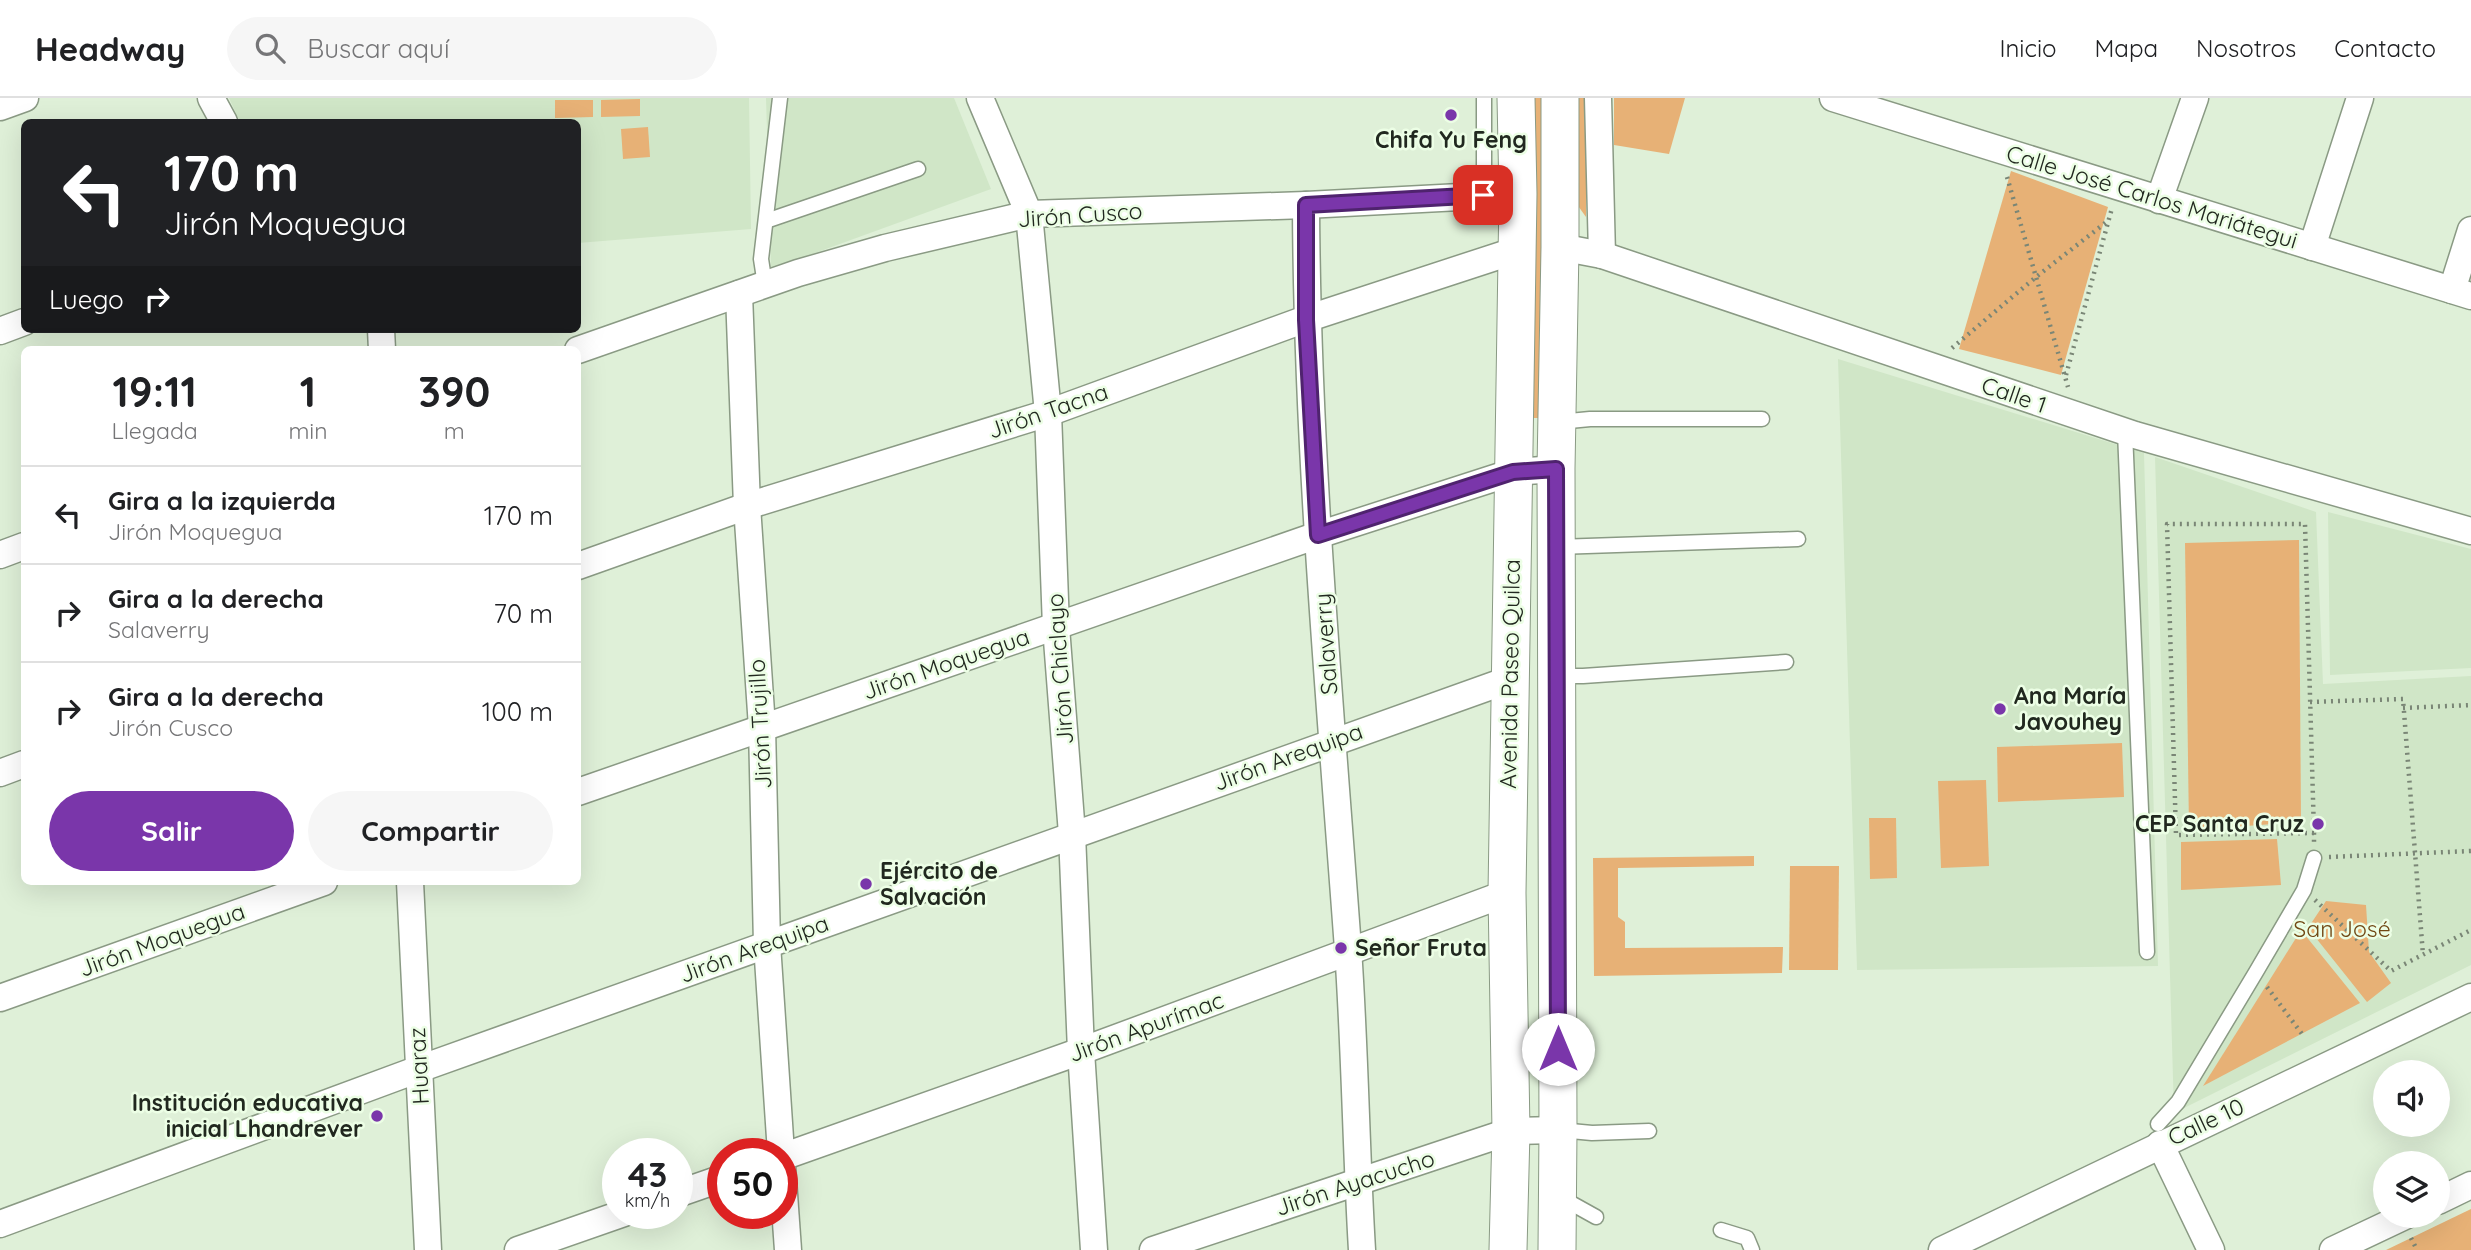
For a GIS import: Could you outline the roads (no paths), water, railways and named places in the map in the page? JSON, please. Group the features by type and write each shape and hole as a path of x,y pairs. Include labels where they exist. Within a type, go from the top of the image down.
{"main road":[{"name":"Avenida Paseo Quilca","path":"1508,1250 1511,1131 1507,893 1517,250 1501,194 1516,98"},
{"name":"Avenida Paseo Quilca","path":"1557,1250 1556,469 1560,98"}],"street":[{"path":"0,107 25,98"},
{"path":"211,98 222,119"},
{"name":"Jirón Chiclayo","path":"980,98 1029,214 1048,413 1056,627 1072,834 1081,1051 1094,1250"},
{"path":"1598,98 1601,255"},
{"name":"Calle José Carlos Mariátegui","path":"1833,98 2461,293"},
{"path":"2159,200 2195,98"},
{"path":"2312,247 2360,98"},
{"name":"Jirón Cusco","path":"581,349 765,285 885,248 1029,214 1306,205 1501,194"},
{"name":"Salaverry","path":"1306,205 1306,320 1318,535 1348,954 1362,1250"},
{"path":"2461,293 2471,230"},
{"name":"Calle 1","path":"1560,247 1601,255 2125,432 2471,531"},
{"name":"Jirón Tacna","path":"581,565 747,506 1048,413 1306,320 1517,250"},
{"name":"Jirón Trujillo","path":"739,294 747,506 762,727 767,944 781,1138"},
{"path":"0,331 21,323"},
{"name":"Jirón Moquegua","path":"581,791 1318,535 1513,472 1556,469"},
{"path":"0,555 21,547"},
{"name":"Jirón Arequipa","path":"0,1224 419,1069 1510,679"},
{"path":"0,773 21,765"},
{"name":"Jirón Moquegua","path":"0,998 316,885"},
{"name":"Huaraz","path":"410,885 428,1250"},
{"name":"Jirón Apurímac","path":"798,1149 1081,1051 1507,893"},
{"name":"Calle 10","path":"1942,1250 2159,1134 2471,996"},
{"name":"Jirón Ayacucho","path":"1153,1250 1511,1131 1558,1130"},
{"path":"2159,1134 2211,1250"},
{"path":"2450,1195 2471,1185"},
{"path":"518,1250 602,1221"},
{"path":"2333,1250 2380,1228"},
{"path":"787,1229 789,1250"}],"lane":[{"path":"765,285 761,259 780,98"},
{"path":"1484,98 1501,194"},
{"path":"766,221 918,169"},
{"path":"1558,422 1590,419 1762,419"},
{"path":"2125,432 2147,951"},
{"path":"1556,547 1798,540"},
{"path":"1557,676 1786,662"},
{"path":"2159,1134 2304,890 2314,858"},
{"path":"1558,1130 1592,1133 1649,1130"},
{"path":"1557,1195 1596,1217"},
{"path":"1721,1230 1747,1238 1752,1250"}],"place":[{"name":"Chifa Yu Feng","path":"1451,115"},
{"name":"Ana María Javouhey","path":"2000,709"},
{"name":"CEP Santa Cruz","path":"2318,824"},
{"name":"Ejército de Salvación","path":"866,884"},
{"name":"Señor Fruta","path":"1341,948"},
{"name":"Institución educativa inicial Lhandrever","path":"377,1116"}],"park label":[{"name":"San José","path":"2342,929"}]}
